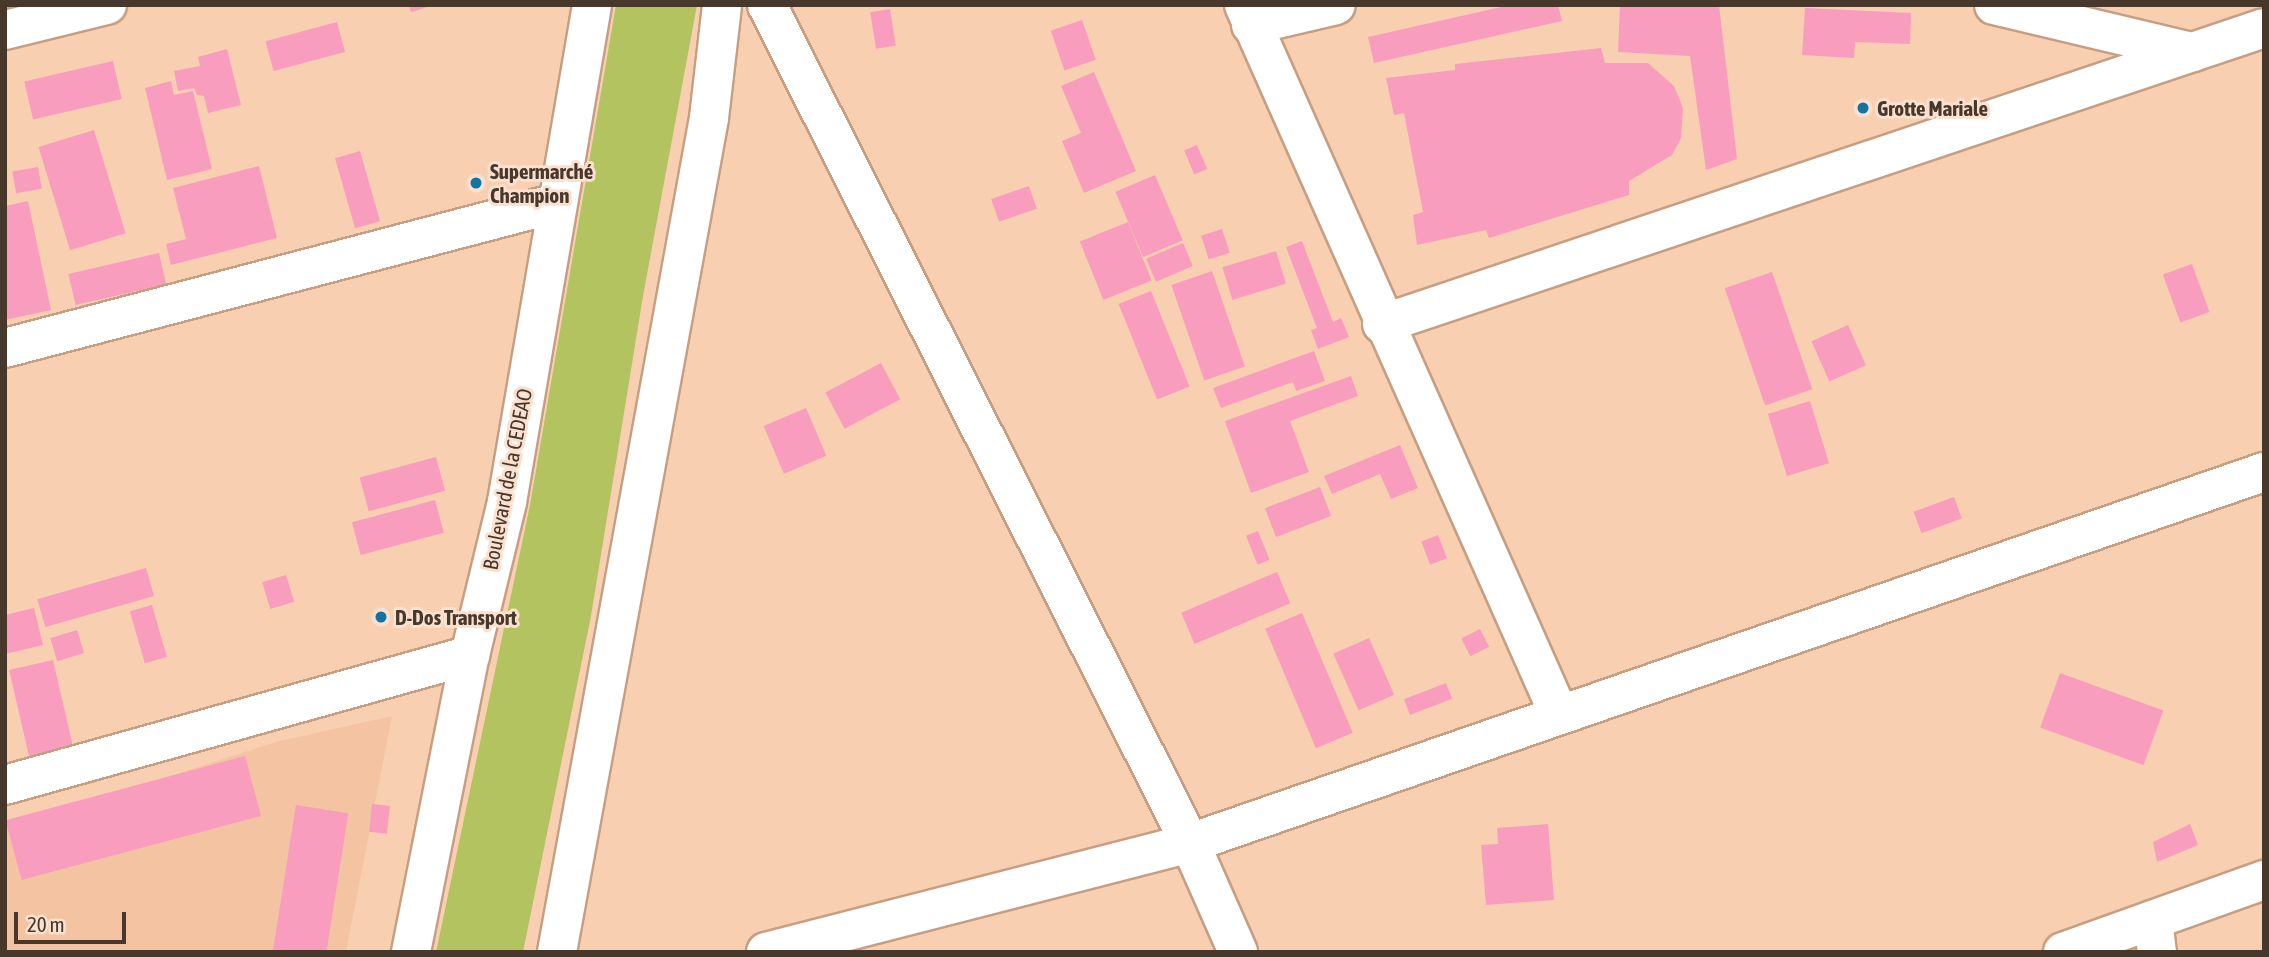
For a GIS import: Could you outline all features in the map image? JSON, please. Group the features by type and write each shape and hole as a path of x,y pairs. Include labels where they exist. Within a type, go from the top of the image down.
{"street":[{"path":"5,30 107,5"},
{"name":"Boulevard de la CEDEAO","path":"411,952 470,655 507,502 556,203 579,100 592,5"},
{"path":"557,952 709,118 722,5"},
{"path":"767,5 1190,843 1238,952"},
{"path":"1336,5 1248,15 1382,324 1559,714"},
{"path":"1994,5 2192,52"},
{"path":"1382,324 2264,28"},
{"path":"5,348 556,203"},
{"path":"766,952 1190,843 2264,472"},
{"path":"5,785 470,655"},
{"path":"2063,952 2155,936 2264,880"}],"shaded area":[{"path":"392,716 346,952 5,952 5,829 276,742"}],"green space":[{"path":"616,5 697,5 643,296 591,616 523,952 436,952 530,505"}],"building":[{"path":"409,5 431,5 431,6 411,12"},
{"path":"1510,5 1558,5 1562,21 1374,63 1368,37"},
{"path":"1620,5 1719,5 1737,159 1706,170 1690,56 1618,52"},
{"path":"1805,8 1911,13 1910,44 1855,42 1854,58 1802,55"},
{"path":"890,9 896,46 876,49 870,12"},
{"path":"1082,20 1096,60 1064,70 1051,31"},
{"path":"337,22 345,52 274,71 266,41"},
{"path":"1601,48 1605,63 1648,63 1674,86 1683,108 1681,138 1672,155 1629,181 1629,195 1489,238 1486,230 1417,245 1413,215 1423,212 1404,113 1394,115 1386,78 1455,70 1455,64"},
{"path":"227,49 241,105 208,113 204,96 197,95 194,88 178,91 174,71 200,66 198,57"},
{"path":"113,61 122,99 33,119 24,81"},
{"path":"1094,72 1136,171 1084,193 1062,141 1081,133 1061,86"},
{"path":"171,81 174,95 193,91 212,169 167,180 145,88"},
{"path":"94,130 126,233 70,250 39,147"},
{"path":"1197,145 1207,169 1194,174 1184,150"},
{"path":"360,151 380,221 355,228 335,158"},
{"path":"259,166 277,238 171,265 166,244 186,239 173,188"},
{"path":"38,167 42,189 16,193 12,172"},
{"path":"1155,175 1183,240 1143,257 1115,192"},
{"path":"1029,186 1037,209 999,222 991,199"},
{"path":"28,201 51,310 5,320 5,206"},
{"path":"1128,222 1152,280 1103,300 1080,241"},
{"path":"1222,229 1230,253 1209,260 1201,236"},
{"path":"1302,241 1333,322 1341,318 1349,337 1318,349 1311,330 1317,328 1286,247"},
{"path":"1183,243 1193,266 1156,282 1146,259"},
{"path":"1276,251 1286,284 1232,300 1222,267"},
{"path":"159,253 166,284 76,305 68,274"},
{"path":"2192,264 2209,312 2180,323 2163,275"},
{"path":"1212,271 1245,366 1204,380 1171,285"},
{"path":"1772,272 1812,389 1765,406 1725,288"},
{"path":"1151,291 1190,386 1157,400 1119,304"},
{"path":"1848,325 1866,365 1829,381 1811,341"},
{"path":"1314,351 1325,381 1296,391 1293,382 1221,408 1213,388"},
{"path":"881,363 900,399 845,429 825,393"},
{"path":"1351,376 1358,396 1290,421 1309,472 1251,493 1225,421"},
{"path":"1810,401 1829,463 1787,476 1768,414"},
{"path":"806,408 826,456 784,474 764,426"},
{"path":"1400,445 1418,488 1391,499 1380,474 1332,494 1324,476"},
{"path":"436,457 445,491 369,511 360,477"},
{"path":"1320,487 1331,516 1276,537 1265,508"},
{"path":"1954,497 1962,519 1921,533 1914,512"},
{"path":"435,500 444,533 361,555 352,522"},
{"path":"1258,531 1270,560 1258,565 1246,536"},
{"path":"1438,535 1447,558 1430,565 1421,541"},
{"path":"146,568 154,596 45,627 37,599"},
{"path":"1277,572 1290,603 1195,644 1181,613"},
{"path":"286,575 294,602 270,609 262,582"},
{"path":"152,605 167,657 145,663 130,611"},
{"path":"34,608 43,645 5,654 5,615"},
{"path":"1302,613 1353,733 1316,748 1265,629"},
{"path":"1480,629 1489,647 1470,656 1461,639"},
{"path":"77,630 84,653 57,661 50,638"},
{"path":"1369,638 1394,695 1359,711 1333,654"},
{"path":"53,660 73,749 30,759 9,670"},
{"path":"2060,673 2163,711 2144,765 2040,728"},
{"path":"1446,683 1452,699 1410,715 1404,699"},
{"path":"245,756 261,816 21,880 5,820"},
{"path":"372,804 390,806 387,834 369,832"},
{"path":"296,805 348,813 326,952 273,952"},
{"path":"1548,824 1554,900 1486,905 1481,845 1498,844 1497,828"},
{"path":"2190,824 2198,845 2157,862 2153,842"}],"place":[{"name":"Grotte Mariale","path":"1863,108"},
{"name":"Supermarché Champion","path":"476,183"},
{"name":"D-Dos Transport","path":"381,617"}]}
